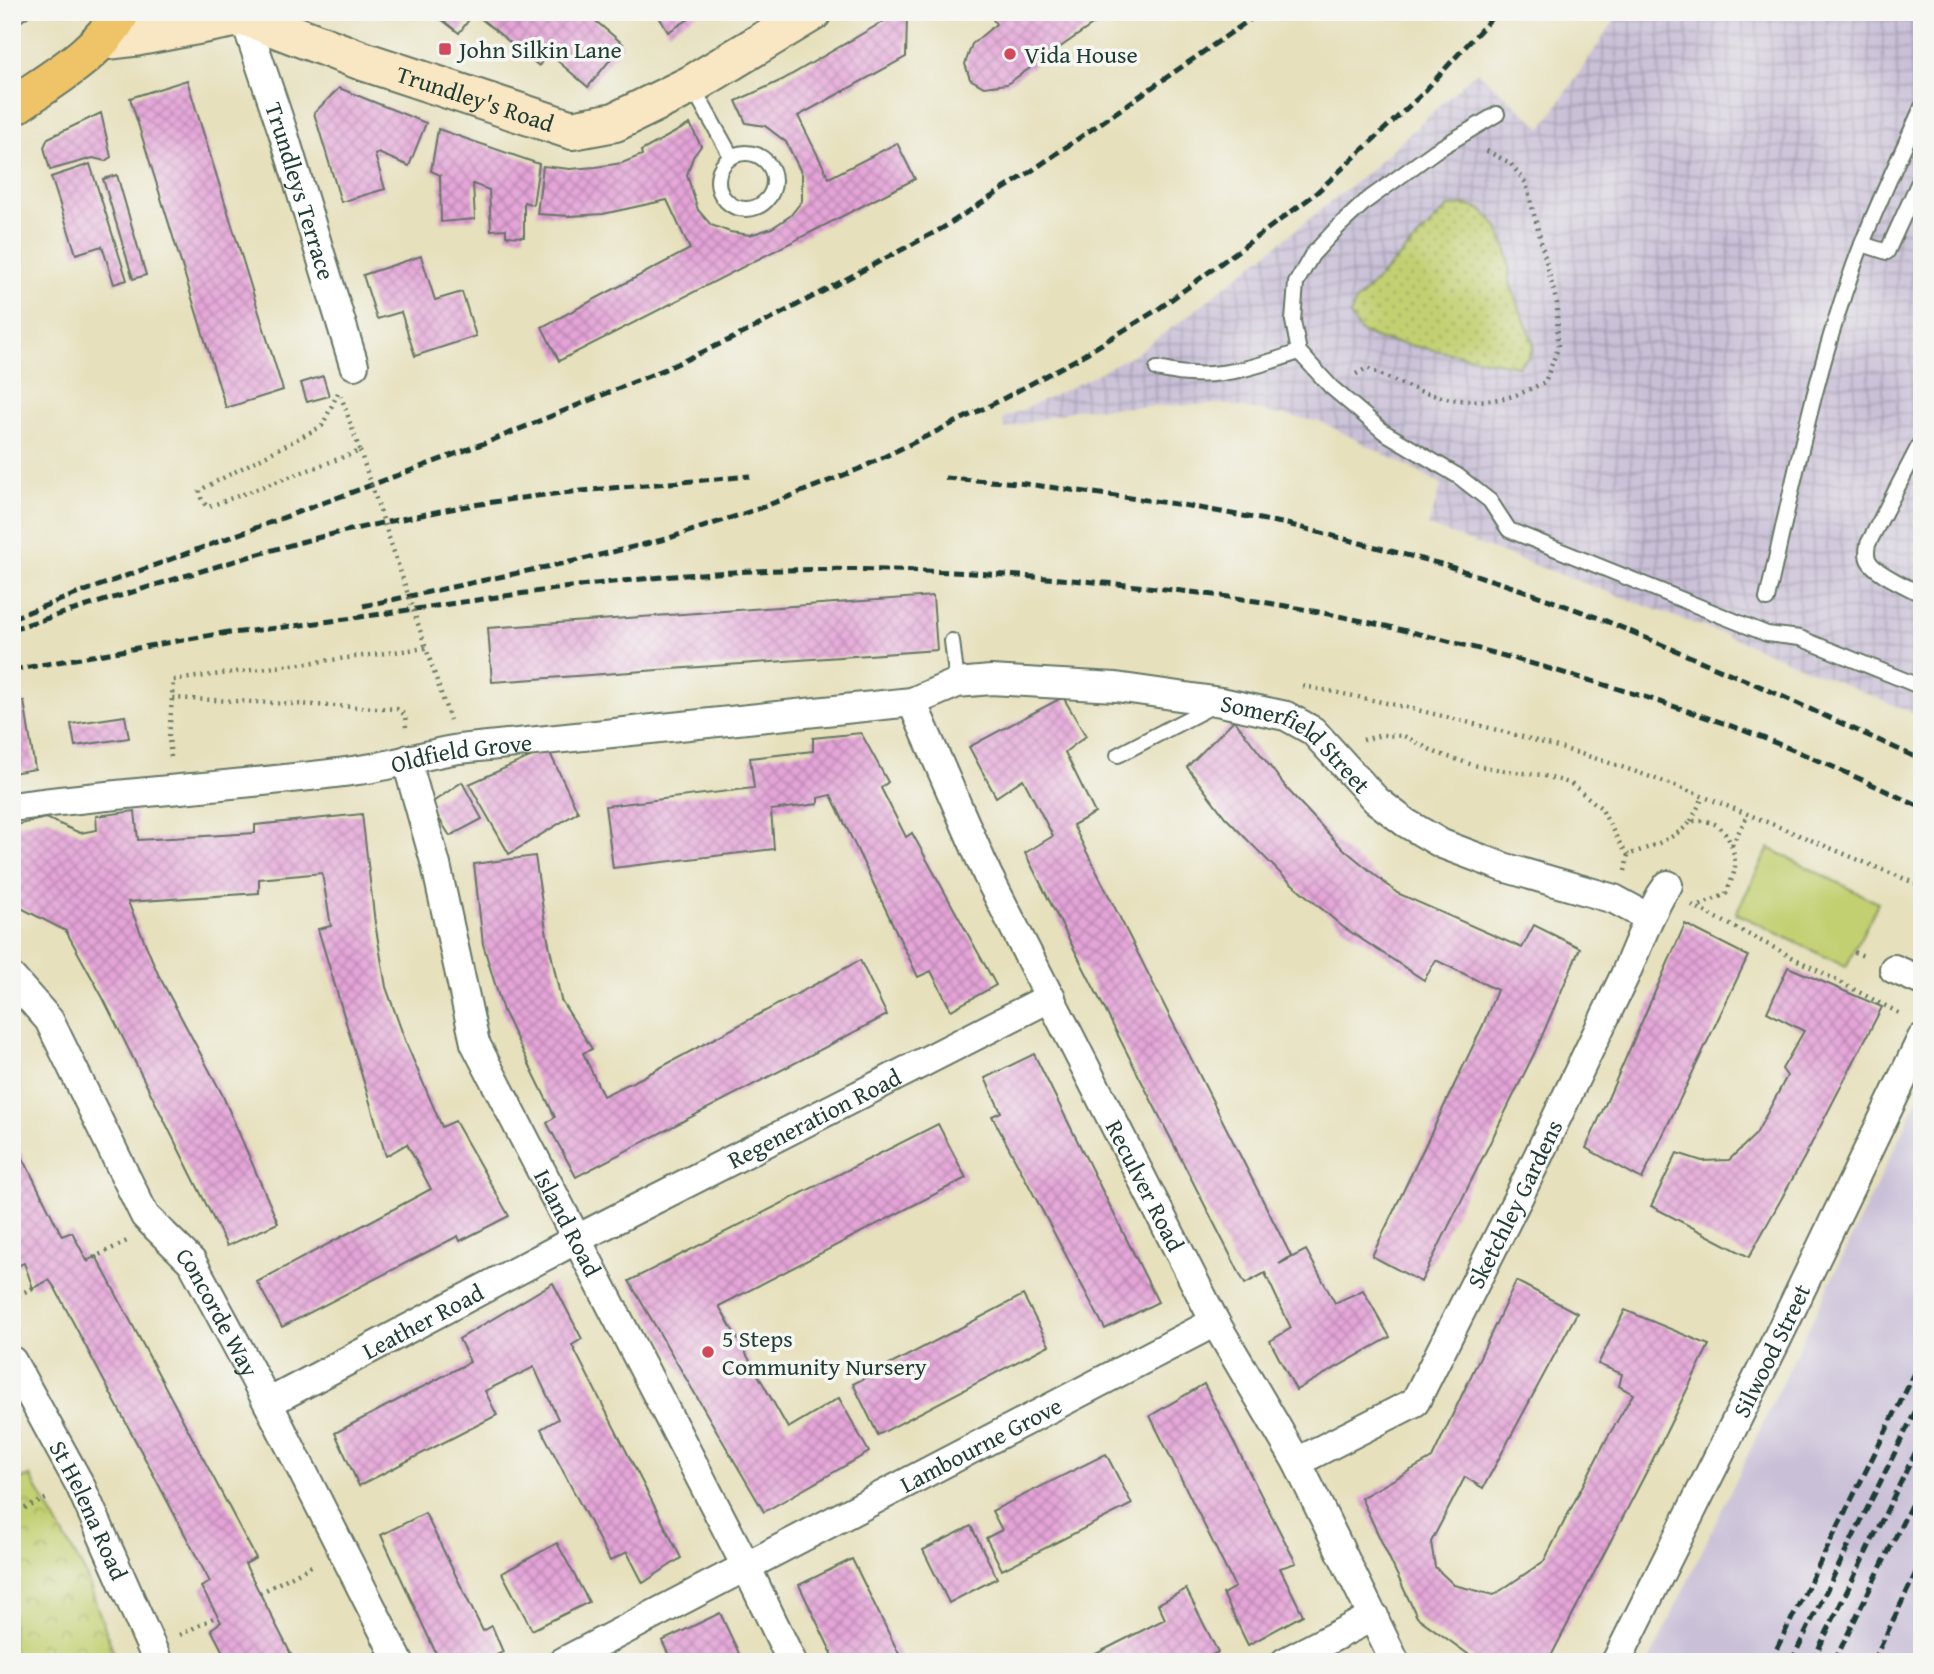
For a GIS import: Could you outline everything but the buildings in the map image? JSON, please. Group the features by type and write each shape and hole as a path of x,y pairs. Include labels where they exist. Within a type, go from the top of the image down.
{"main road":[{"name":"Trundley's Road","path":"242,14 360,60 572,130 615,122 691,85 812,12"},
{"path":"12,107 68,68 111,27 134,37 242,14"}],"street":[{"name":"Trundleys Terrace","path":"242,14 283,132 354,365"},
{"name":"Somerfield Street","path":"912,702 957,683 991,680 1116,687 1221,702 1286,716 1313,731 1376,800 1442,844 1503,867 1614,898 1660,899"},
{"name":"Oldfield Grove","path":"12,807 80,797 362,770 459,749 912,702"},
{"name":"Reculver Road","path":"912,702 987,874 1215,1322 1297,1462 1395,1662"},
{"name":"Island Road","path":"409,760 436,865 475,1043 746,1566 792,1662"},
{"name":"Sketchley Gardens","path":"1297,1462 1415,1402 1560,1110 1660,899"},
{"path":"1894,969 1922,981"},
{"name":"Concorde Way","path":"12,978 49,1020 145,1216 192,1262 268,1403 399,1662"},
{"name":"Regeneration Road","path":"578,1239 1051,997"},
{"name":"Silwood Street","path":"1616,1662 1778,1337 1916,1028"},
{"name":"Leather Road","path":"268,1403 578,1239"},
{"name":"Lambourne Grove","path":"564,1662 1215,1322"},
{"name":"St Helena Road","path":"12,1361 80,1485 158,1662"},
{"path":"1285,1662 1374,1616"}],"lane":[{"path":"691,85 731,156"},
{"path":"1768,600 1803,440 1835,327 1862,244 1922,107"},
{"path":"1497,114 1435,150 1366,201 1312,255 1296,283 1293,321 1299,352 1331,387 1384,432 1458,476 1490,501 1509,530 1768,634 1800,638 1919,686 1922,681"},
{"path":"740,153 759,155 771,169 774,187 770,196 757,208 738,208 729,205 722,198 717,180 719,171 731,156 740,153"},
{"path":"1862,244 1887,252 1922,175"},
{"path":"1157,369 1189,374 1227,372 1271,362 1299,352"},
{"path":"1922,440 1866,552 1876,569 1922,595"},
{"path":"952,641 957,683"},
{"path":"1118,755 1221,702"}],"path":[{"path":"1331,387 1367,368 1397,383 1434,396 1472,403 1507,398 1545,382 1558,348 1557,304 1526,183 1510,163 1485,150 1470,130"},
{"path":"344,403 452,725"},
{"path":"322,426 200,490 205,505 208,507 360,451"},
{"path":"169,738 173,680 426,648"},
{"path":"1295,685 1495,729 1617,765 1748,814 1922,887"},
{"path":"172,698 397,709"},
{"path":"1334,754 1352,743 1382,736 1404,736 1437,753 1473,765 1541,775 1570,783 1601,808 1628,855 1626,870 1620,880"},
{"path":"1628,855 1683,831 1703,797"},
{"path":"1731,845 1748,814"},
{"path":"1691,821 1706,821 1720,827 1731,845 1735,863 1726,894 1698,906"},
{"path":"1660,899 1698,906 1916,1028"},
{"path":"87,1261 136,1236"},
{"path":"12,1298 33,1288"},
{"path":"12,1514 80,1485"},
{"path":"260,1593 321,1560"},
{"path":"174,1638 217,1616"}],"shaded area":[{"path":"1620,12 1922,12 1922,717 1731,637 1428,526 1442,484 1322,422 1222,404 1078,409 1005,429 1002,419 1078,384 1138,352 1197,309 1369,171 1477,71 1542,128"},
{"path":"1922,1090 1922,1662 1649,1662"}],"green space":[{"path":"1466,205 1482,210 1497,226 1508,254 1510,283 1534,345 1529,357 1517,366 1377,339 1361,332 1350,316 1356,301 1448,207"},
{"path":"1769,848 1878,903 1846,967 1736,913"},
{"path":"30,1476 85,1573 117,1662 12,1662 12,1483"}],"railway":[{"path":"12,618 493,440 668,368 746,332 941,229 1030,172 1261,12"},
{"path":"363,606 666,539 758,509 859,469 995,403 1077,359 1157,310 1314,195 1421,95 1497,12"},
{"path":"12,629 265,552 394,520 525,498 750,476"},
{"path":"945,478 1019,483 1183,505 1287,524 1445,565 1599,618 1757,685 1922,760"},
{"path":"221,634 608,583 708,573 842,569 932,571 1139,586 1256,601 1335,615 1454,642 1532,664 1745,731 1922,808"},
{"path":"12,670 229,632"},
{"path":"1770,1662 1922,1359"},
{"path":"1791,1662 1922,1398"},
{"path":"1812,1662 1922,1439"},
{"path":"1834,1662 1922,1483"},
{"path":"1873,1662 1922,1560"}],"place":[{"name":"John Silkin Lane","path":"445,49"},
{"name":"Vida House","path":"1010,54"},
{"name":"5 Steps Community Nursery","path":"708,1352"}]}
